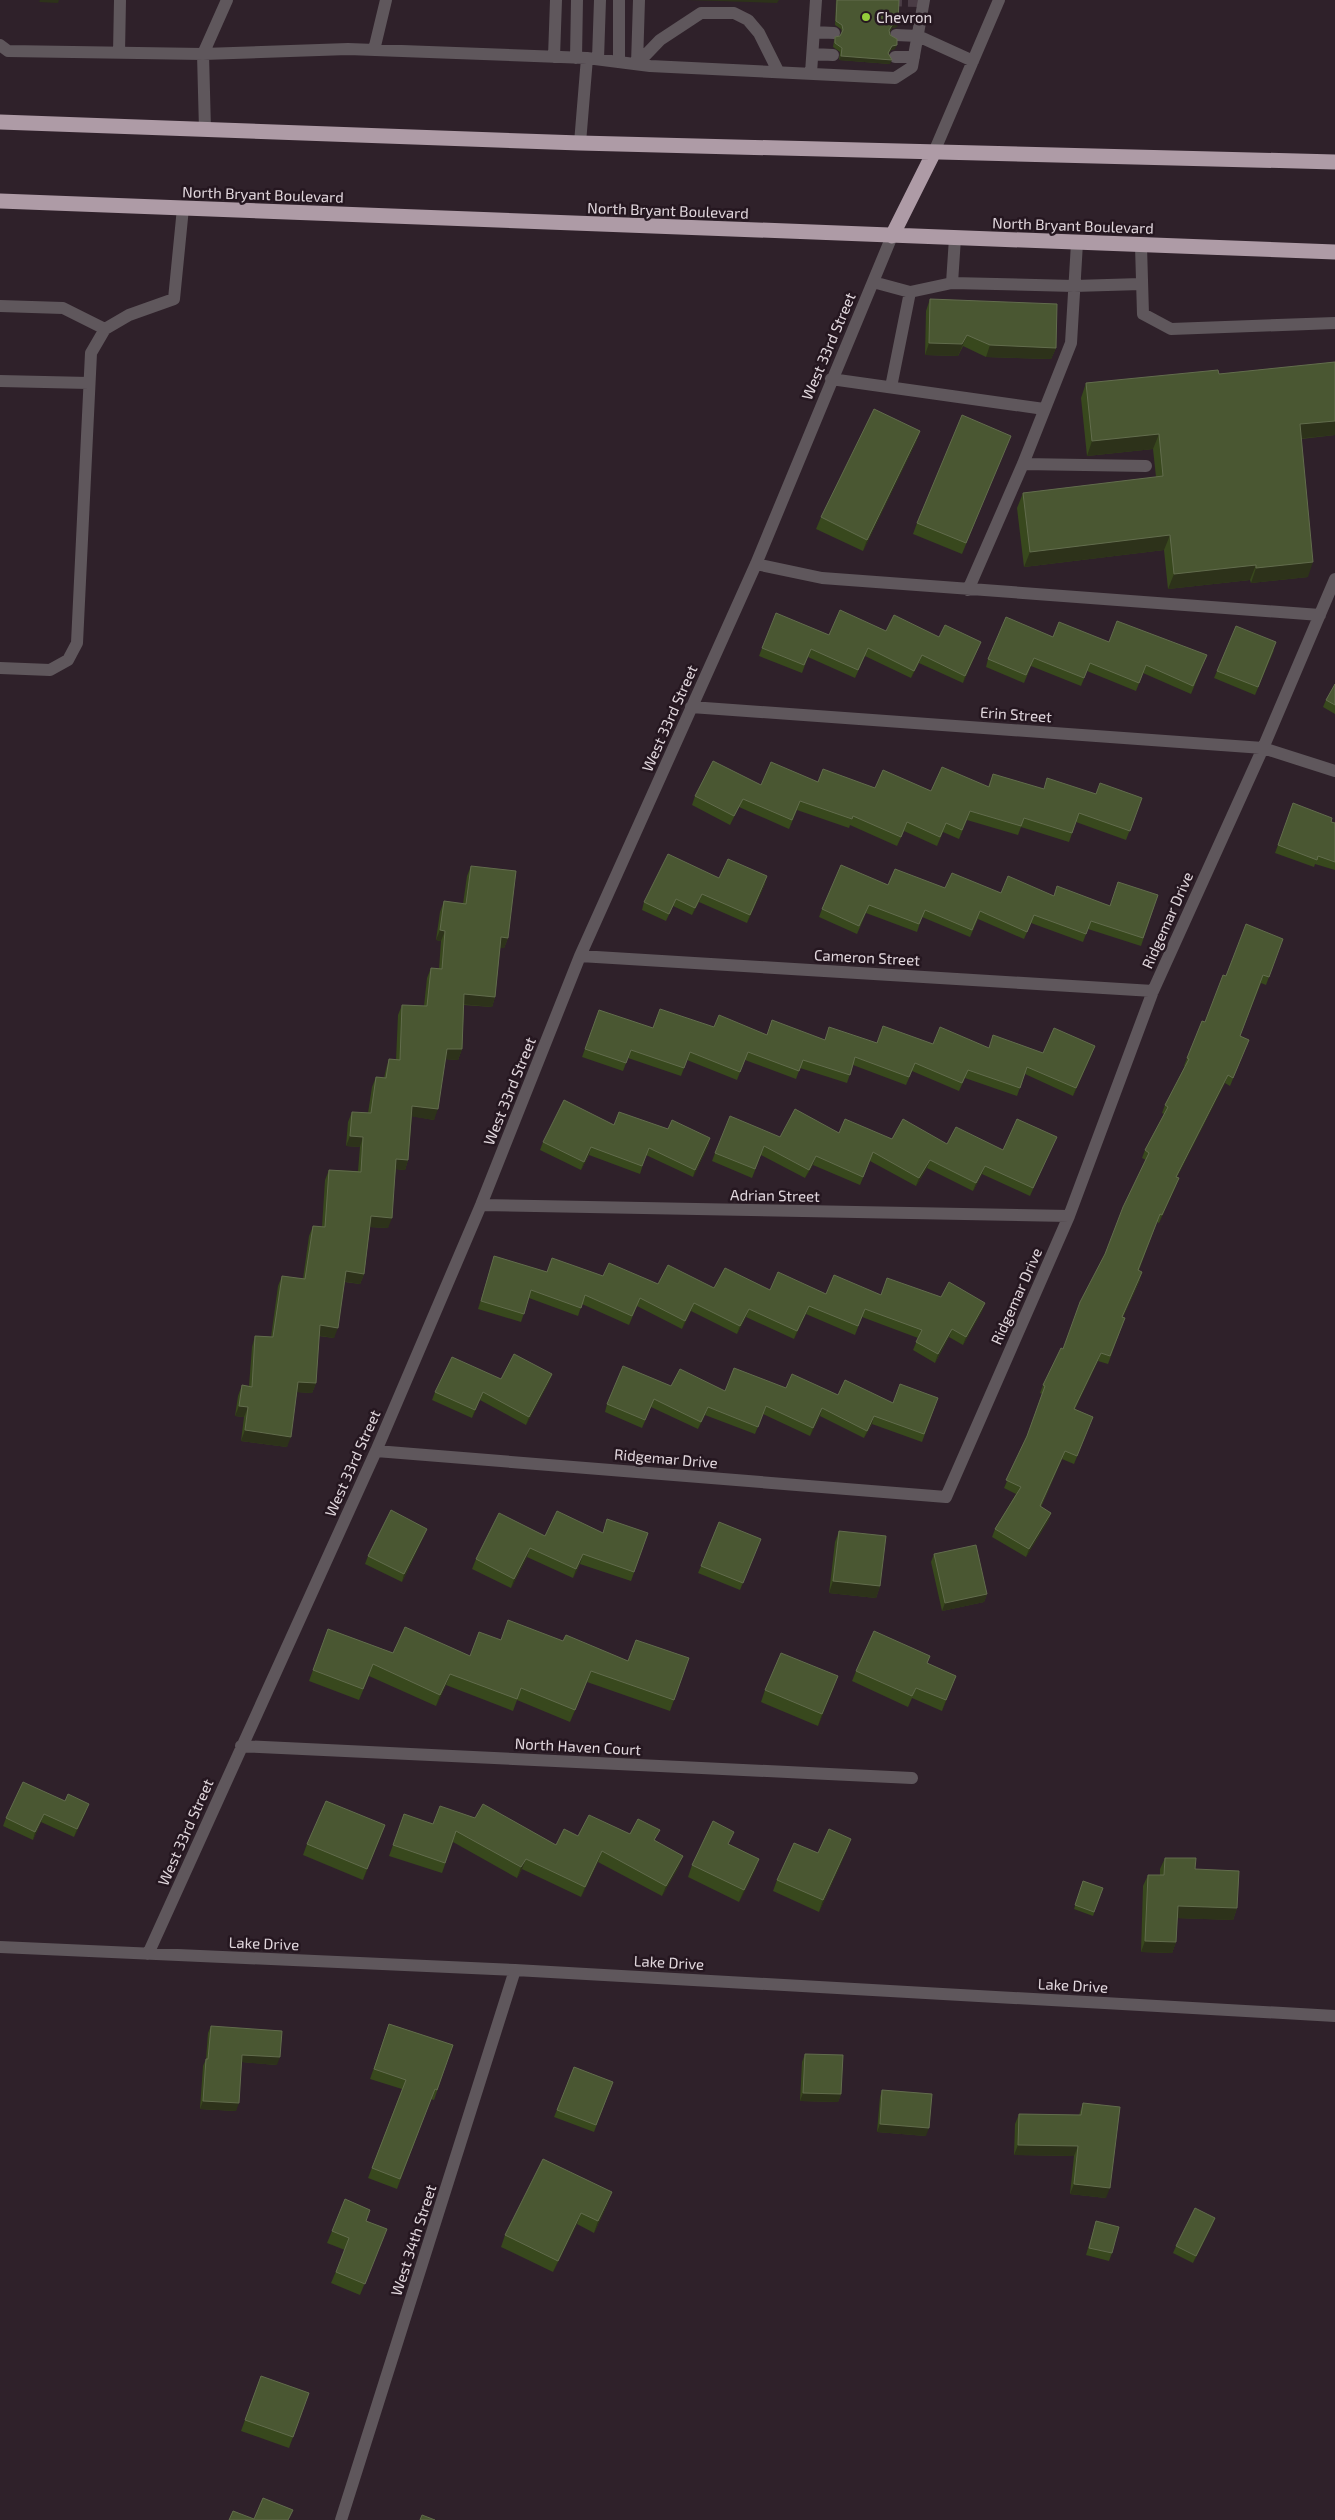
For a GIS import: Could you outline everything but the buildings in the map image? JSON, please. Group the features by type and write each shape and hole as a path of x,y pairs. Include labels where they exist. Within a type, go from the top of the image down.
{"highway":[{"path":"0,122 580,143 1335,162"},
{"path":"892,236 934,152"},
{"name":"North Bryant Boulevard","path":"0,201 1335,252"}],"street":[{"path":"119,53 120,0"},
{"path":"205,130 203,54 227,0"},
{"path":"374,50 386,0"},
{"path":"554,57 556,0"},
{"path":"577,0 587,58"},
{"path":"580,143 587,58 600,0"},
{"path":"619,0 619,62"},
{"path":"637,64 639,0"},
{"path":"811,72 816,0"},
{"path":"0,45 8,51 119,53 203,54 374,50 587,58 637,64 895,78 912,67 924,0"},
{"path":"934,152 999,0"},
{"path":"637,64 660,40 701,13 734,13 748,20 754,27 778,71"},
{"path":"814,32 834,33"},
{"path":"896,35 918,36 972,61"},
{"path":"813,54 833,55"},
{"path":"895,57 914,57"},
{"path":"0,668 50,670 68,660 77,643 91,353 104,329 129,316 174,299 183,208"},
{"name":"West 33rd Street","path":"148,1954 376,1451 480,1205 580,956 756,564 831,379 892,236"},
{"path":"952,283 955,238"},
{"path":"968,590 1023,464 1071,343 1077,243"},
{"path":"1141,246 1143,314 1171,329 1335,323"},
{"path":"873,282 910,292 952,283 1074,286 1141,284"},
{"path":"891,387 910,292"},
{"path":"0,306 63,308 104,329"},
{"path":"831,379 1044,409"},
{"path":"0,381 90,383"},
{"path":"1023,464 1146,466"},
{"path":"756,564 822,578 1320,615"},
{"name":"Ridgemar Drive","path":"376,1451 946,1497 1069,1216 1153,990 1262,748 1335,579"},
{"name":"Erin Street","path":"691,707 1262,748 1335,772"},
{"name":"Cameron Street","path":"580,956 1153,990"},
{"name":"Adrian Street","path":"480,1205 1069,1216"},
{"name":"North Haven Court","path":"241,1746 912,1778"},
{"name":"Lake Drive","path":"0,1947 515,1970 1335,2016"},
{"name":"West 34th Street","path":"341,2520 515,1970"}],"tunnel":[{"path":"872,0 923,1"}],"place":[{"name":"Chevron","path":"866,17"}]}
